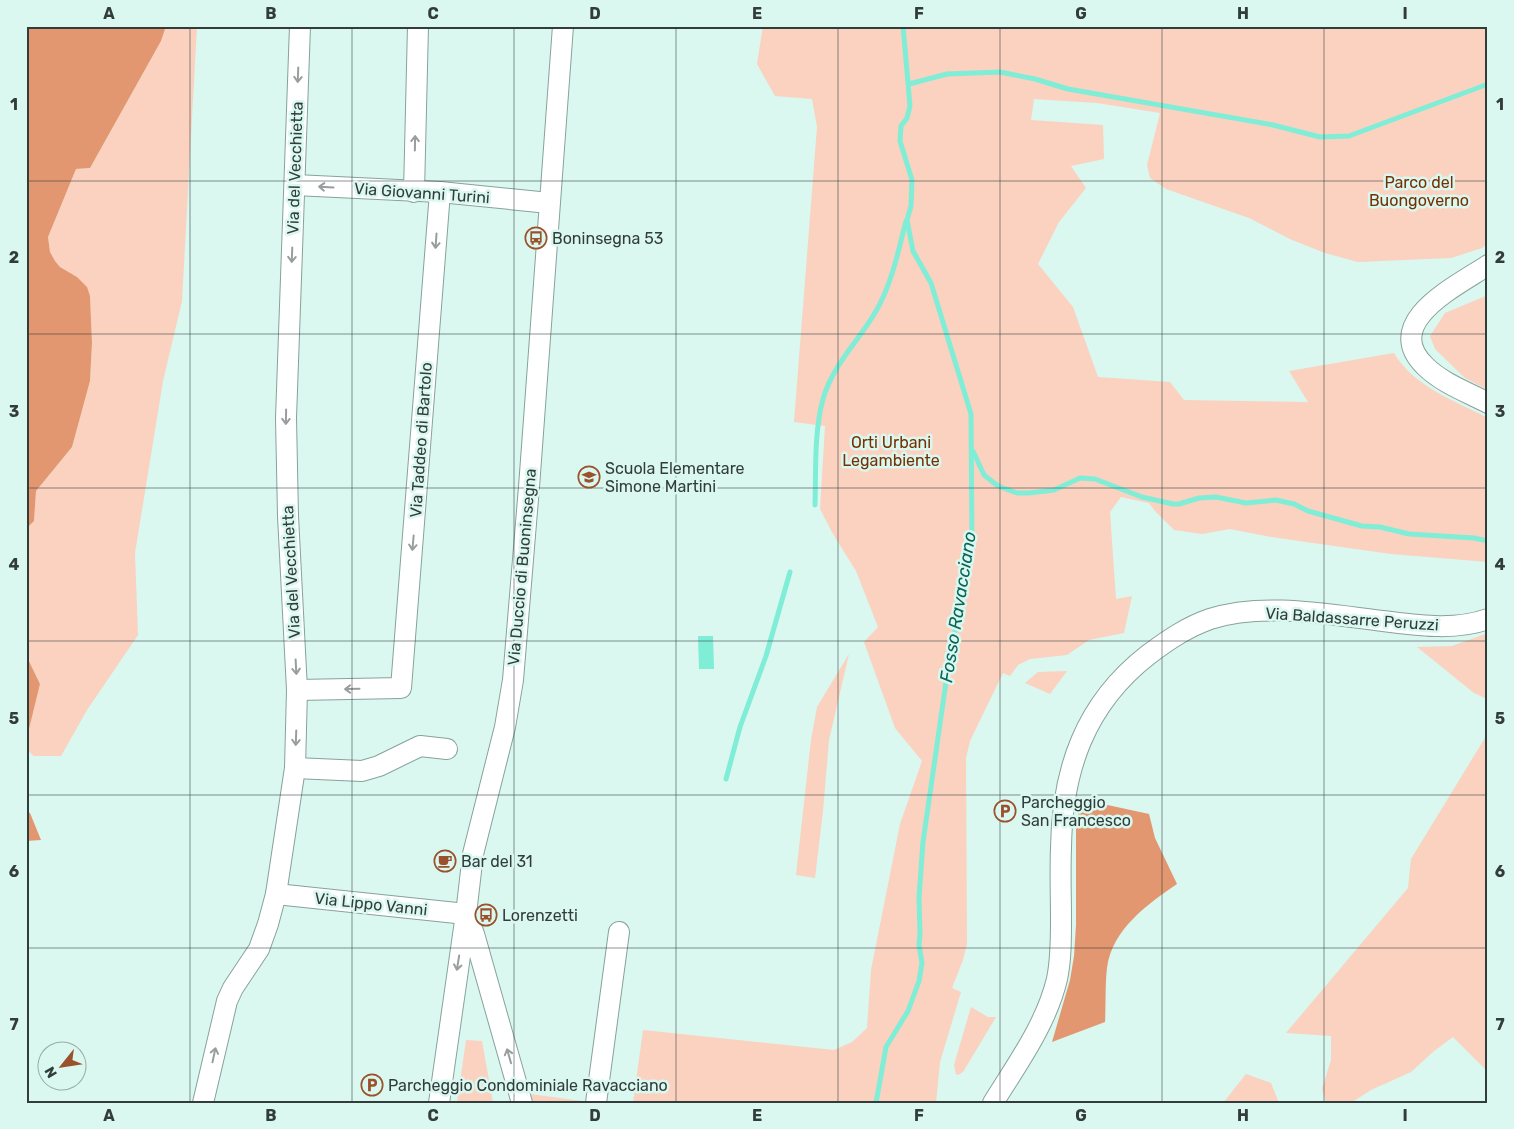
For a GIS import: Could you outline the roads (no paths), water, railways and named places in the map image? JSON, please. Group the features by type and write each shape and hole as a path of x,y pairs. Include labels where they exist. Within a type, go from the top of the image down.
{"street":[{"name":"Via del Vecchietta","path":"203,1103 227,1001 233,988 258,949 268,924 276,894 295,768 297,690 288,516 286,418 300,26"},
{"path":"414,192 418,26"},
{"name":"Via Duccio di Buoninsegna","path":"439,1103 473,854 504,727 513,680 563,26"},
{"name":"Via Giovanni Turini","path":"295,185 440,192 550,203"},
{"name":"Via Taddeo di Bartolo","path":"297,690 401,688 440,192"},
{"path":"1488,265 1442,295 1421,313 1413,327 1411,339 1415,354 1426,367 1436,375 1488,404"},
{"name":"Via Baldassarre Peruzzi","path":"992,1103 1033,1038 1054,990 1060,949 1061,830 1066,791 1078,747 1091,719 1106,696 1124,676 1156,649 1183,630 1216,618 1237,613 1251,611 1299,612 1428,626 1465,624 1488,619"},
{"path":"295,768 362,771 373,768 420,746 448,748"},
{"name":"Via Lippo Vanni","path":"276,894 466,914"},
{"path":"466,914 474,934 522,1103"},
{"path":"596,1103 619,932"}],"waterway":[{"name":"Fosso Ravacciano","path":"876,1103 886,1047 908,1011 919,981 922,963 919,945 919,897 923,842 948,668 972,541 971,414 931,283 913,251 907,220 911,206 912,180 900,141 901,126 907,118 910,106 903,26"},
{"path":"909,84 947,74 1000,72 1035,79 1068,89 1273,125 1320,137 1349,136 1488,84"},
{"path":"815,505 817,438 820,412 827,386 882,300 894,267 906,221"},
{"path":"973,451 984,475 998,486 1017,493 1054,490 1080,478 1095,479 1142,497 1173,504 1199,498 1216,497 1246,503 1276,500 1362,526 1380,527 1409,534 1474,538 1488,541"},
{"path":"726,779 740,727 766,656 790,572"}],"place":[{"name":"Boninsegna 53","path":"536,238"},
{"name":"Scuola Elementare Simone Martini","path":"589,477"},
{"name":"Parcheggio San Francesco","path":"1005,811"},
{"name":"Bar del 31","path":"445,861"},
{"name":"Lorenzetti","path":"486,915"},
{"name":"Parcheggio Condominiale Ravacciano","path":"372,1085"}],"park label":[{"name":"Parco del Buongoverno","path":"1419,191"},
{"name":"Orti Urbani Legambiente","path":"891,451"}]}
